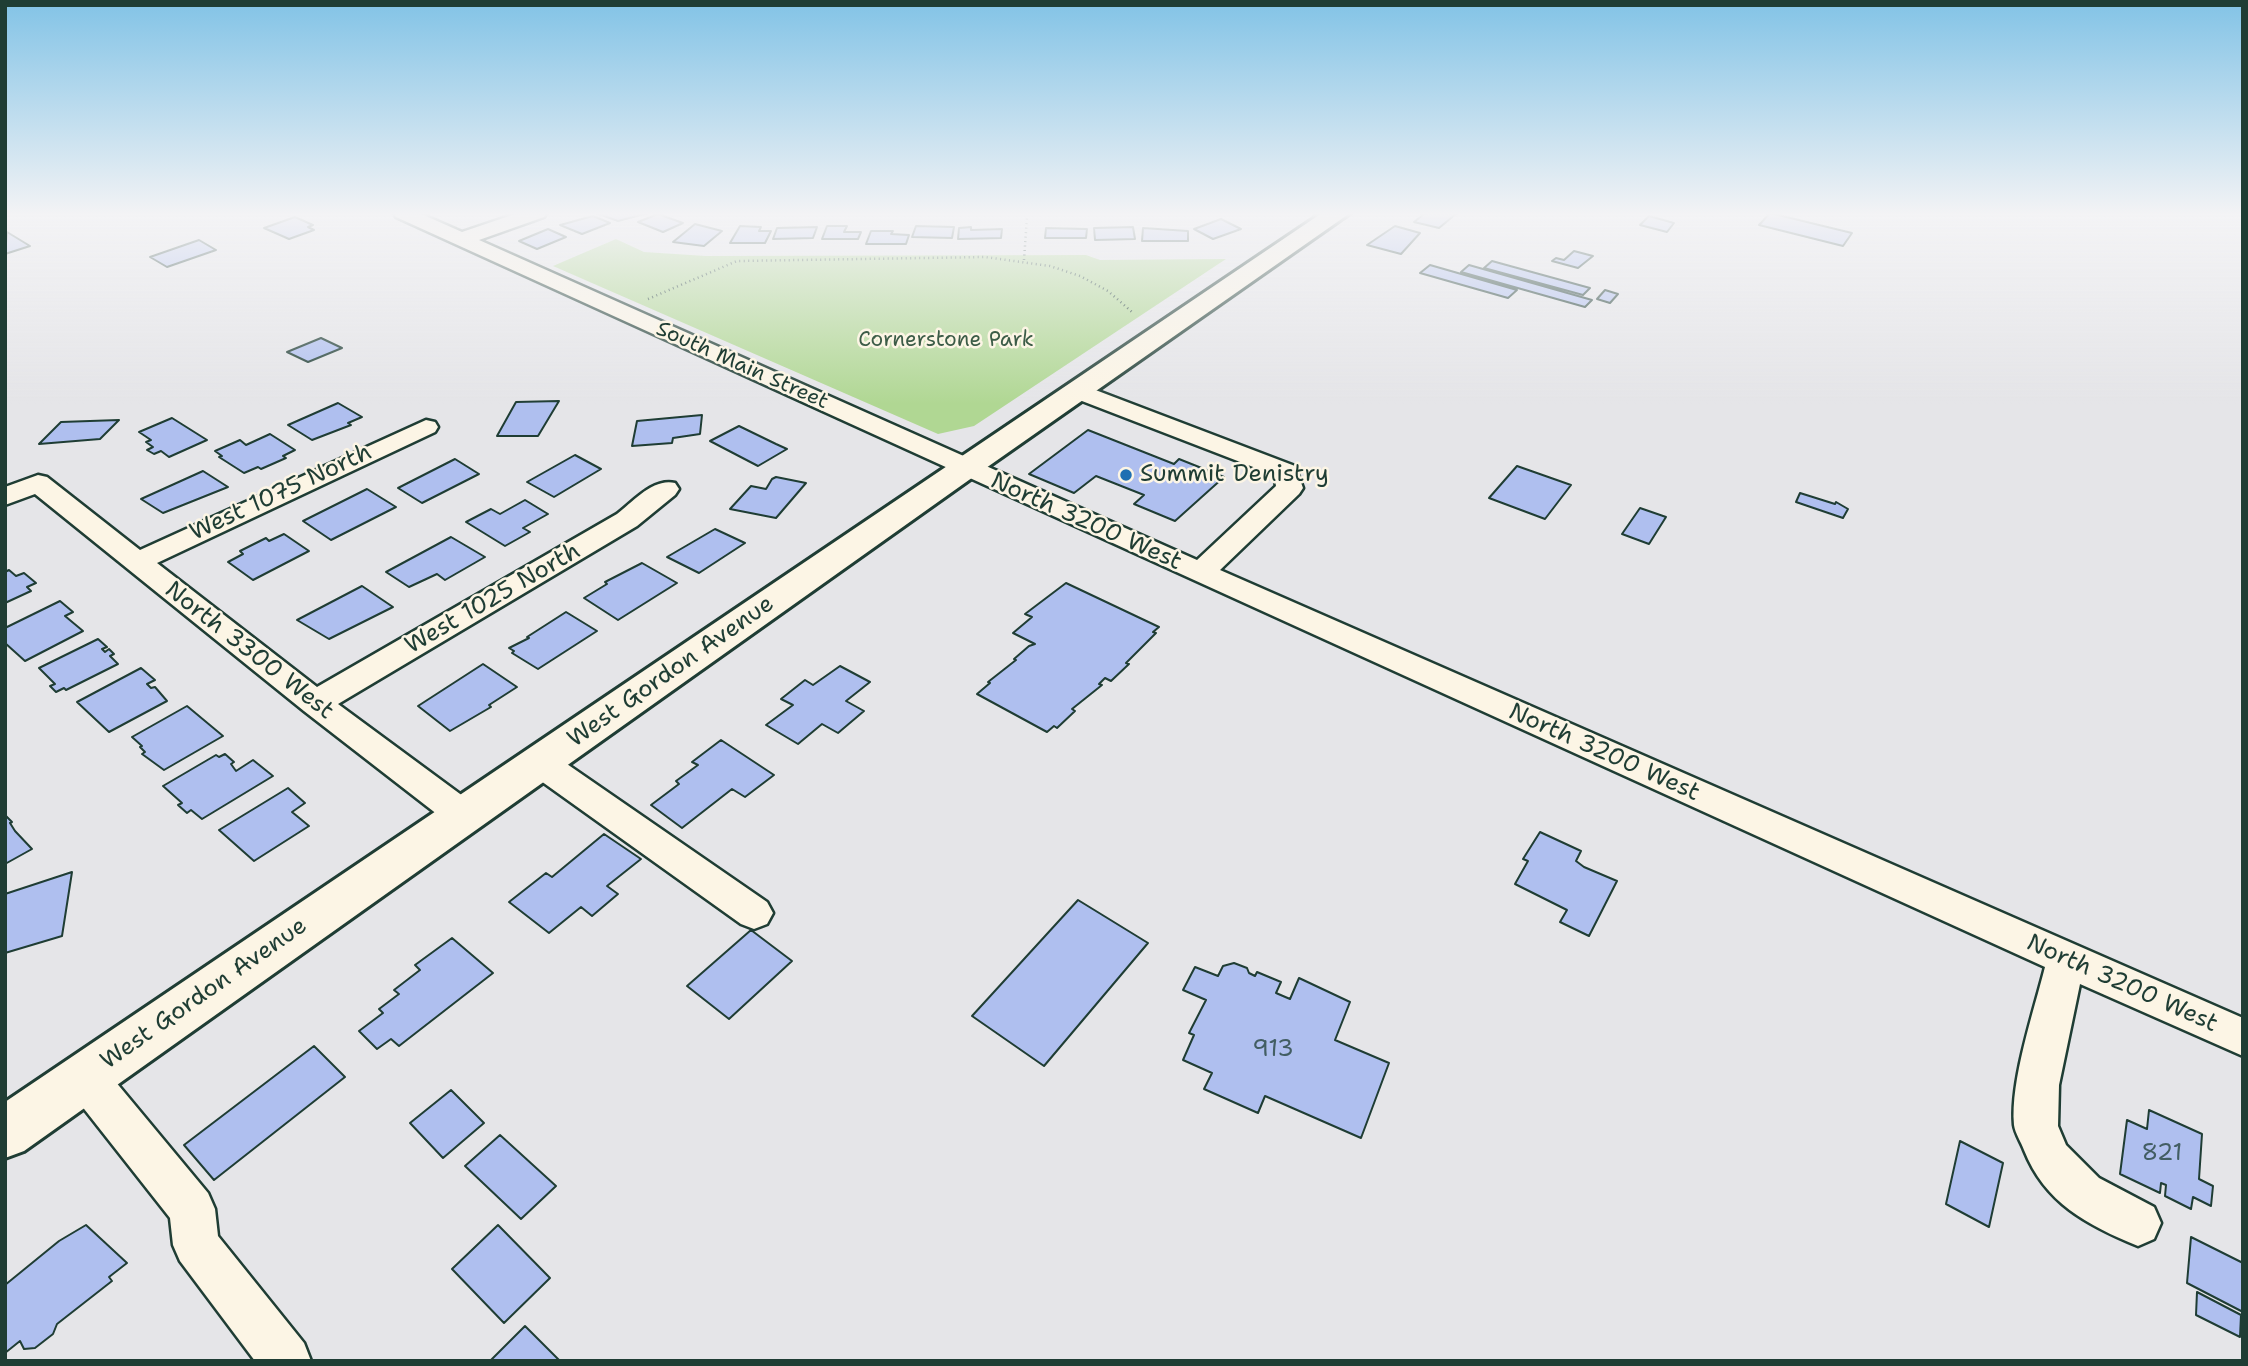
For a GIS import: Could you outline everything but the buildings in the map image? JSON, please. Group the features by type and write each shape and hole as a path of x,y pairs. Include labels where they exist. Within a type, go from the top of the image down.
{"main road":[{"name":"West Gordon Avenue","path":"5,1133 965,467 1245,277"}],"street":[{"name":"South Main Street","path":"545,277 965,467"},
{"path":"1077,391 1286,471 1290,488 1200,573"},
{"name":"West 1075 North","path":"137,562 426,427"},
{"name":"North 3200 West","path":"965,467 2243,1038"},
{"name":"North 3300 West","path":"5,497 38,483 315,703 463,815"},
{"name":"West 1025 North","path":"315,703 627,520 666,489"},
{"path":"539,762 754,913"},
{"path":"2066,959 2038,1085 2036,1126 2050,1160 2083,1194 2138,1223"},
{"path":"85,1077 192,1209 196,1245 286,1361"}],"path":[{"path":"637,304 697,277"},
{"path":"1082,277 1120,300 1132,312"}],"green space":[{"name":"Cornerstone Park","path":"578,277 1199,277 974,426 938,434"}],"place":[{"name":"Summit Denistry","path":"1126,475"}]}
